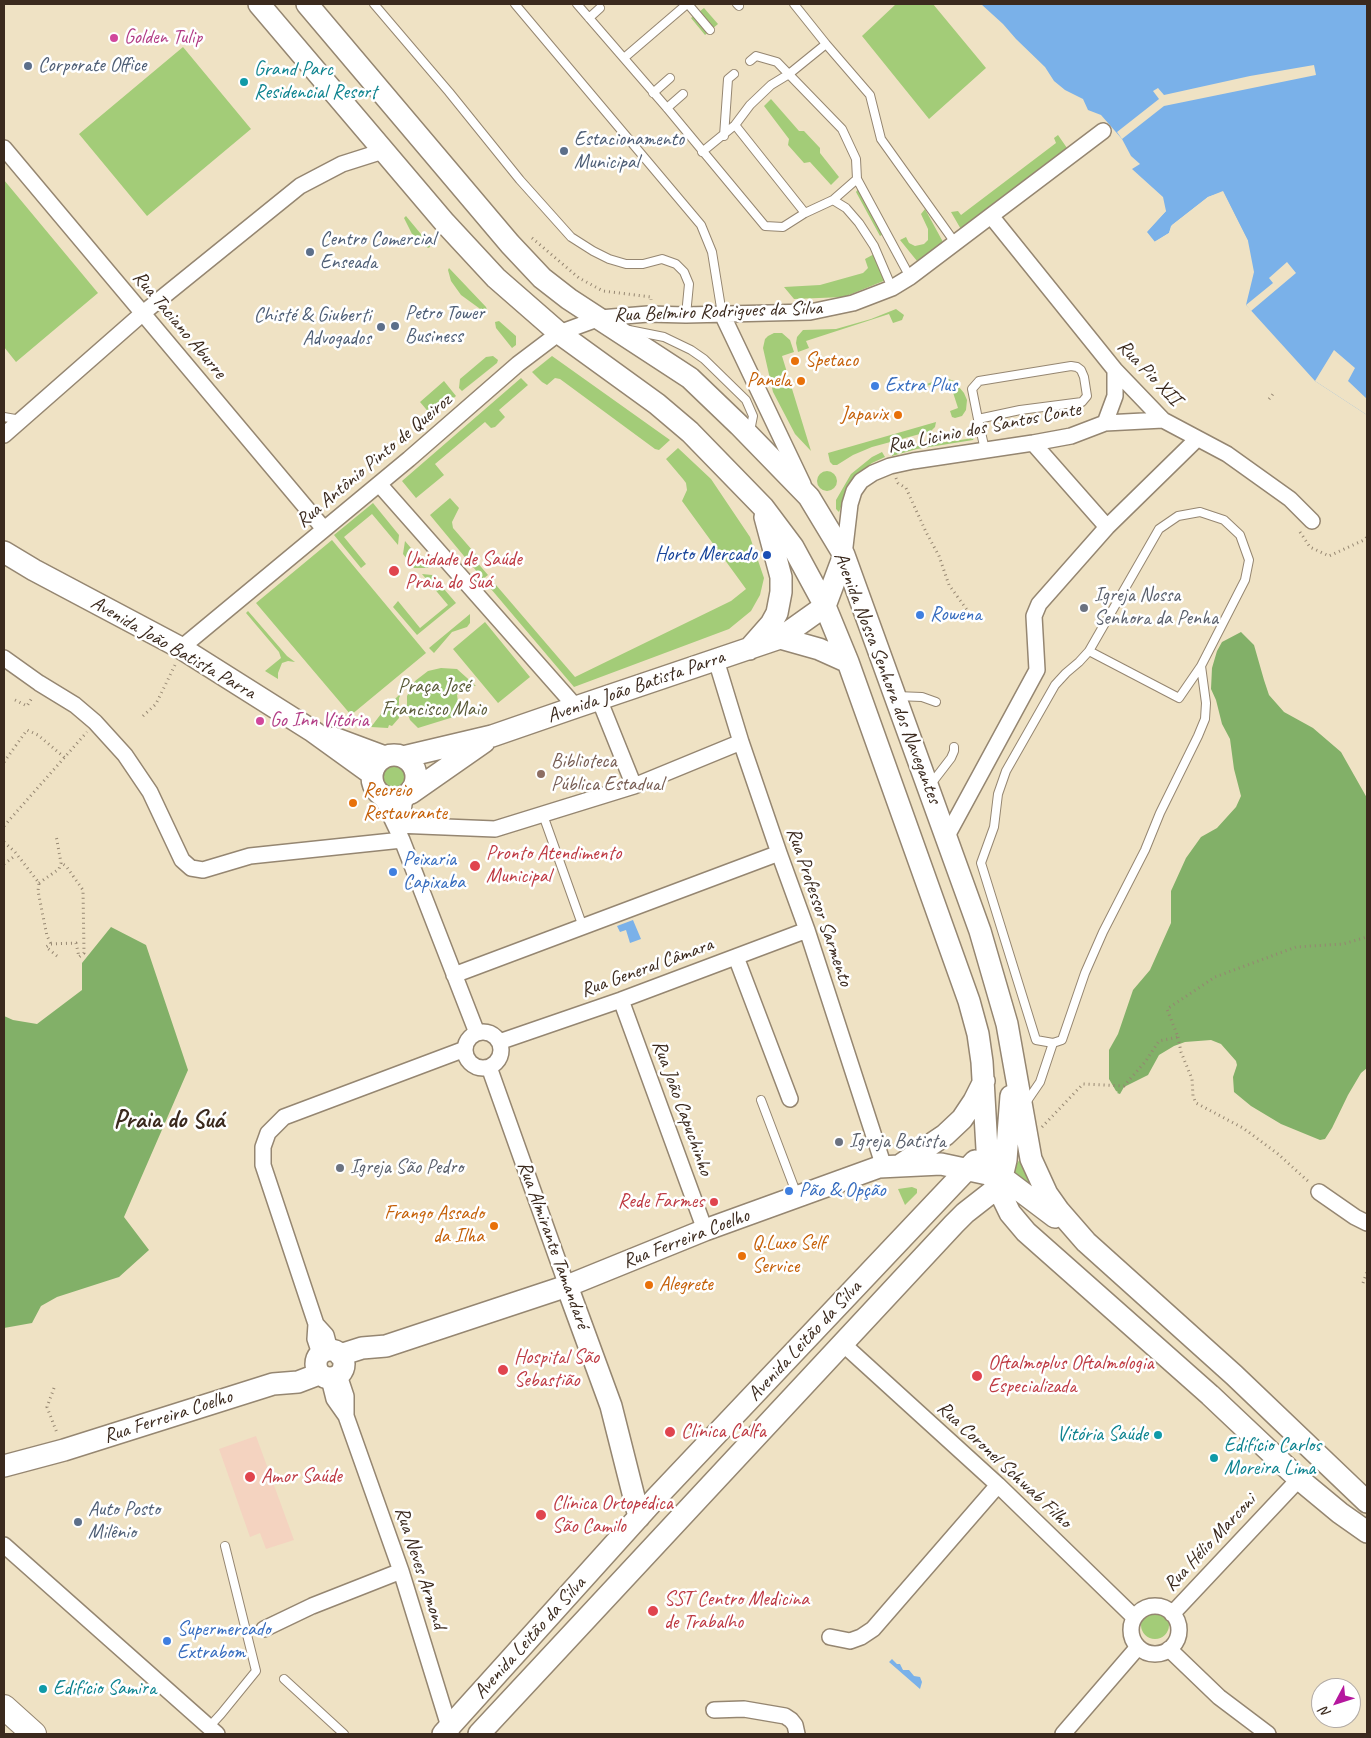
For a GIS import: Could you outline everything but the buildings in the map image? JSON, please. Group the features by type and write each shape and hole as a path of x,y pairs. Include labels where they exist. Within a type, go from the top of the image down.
{"main road":[{"path":"259,4 445,223 496,278 559,333"},
{"name":"Avenida Nossa Senhora dos Navegantes","path":"307,4 510,244 542,278 569,299 609,323 690,378 808,497 844,556 929,788 980,931 1006,1024 1012,1054"},
{"name":"Avenida Nossa Senhora dos Navegantes","path":"559,333 657,404 690,432 763,507 794,547 825,606 848,662 969,1001 978,1034 984,1081 987,1148 1010,1213 1026,1232 1210,1395 1299,1479 1367,1532"},
{"path":"749,649 771,624 777,613 781,592 781,577 763,507"},
{"name":"Avenida João Batista Parra","path":"4,552 34,570 181,648 311,730 372,774"},
{"path":"825,606 844,556"},
{"name":"Avenida João Batista Parra","path":"4,559 34,570"},
{"name":"Avenida João Batista Parra","path":"311,730 394,757 492,736 599,698 780,638 825,606"},
{"path":"780,638 819,649 848,662"},
{"name":"Avenida João Batista Parra","path":"408,795 492,736"},
{"path":"394,757 412,763 416,770 416,783 408,795 398,800 387,799 381,796 375,789 372,781 372,774 377,762 394,757"},
{"path":"1012,1054 1028,1143 1037,1175 1046,1194 1059,1211 1086,1242 1234,1375 1367,1502"},
{"path":"997,1180 1006,1160 1011,1109 1012,1054"},
{"path":"892,1166 946,1135 962,1119 984,1081"},
{"name":"Avenida Leitão da Silva","path":"448,1732 655,1500 987,1148"},
{"name":"Rua Ferreira Coelho","path":"4,1466 64,1450 273,1384 294,1370 365,1360 386,1346 567,1286 705,1230 879,1167 940,1164 967,1170 997,1180"},
{"path":"943,1195 997,1180"},
{"path":"997,1180 1086,1242"},
{"name":"Avenida Leitão da Silva","path":"479,1734 997,1180"},
{"path":"576,1310 582,1288 590,1277"},
{"name":"Rua Almirante Tamandaré","path":"567,1286 610,1406 639,1518"},
{"name":"Rua Ferreira Coelho","path":"4,1481 64,1450"},
{"path":"630,1482 655,1500 678,1508 689,1508"},
{"path":"4,1707 34,1734"}],"street":[{"name":"Rua Belmiro Rodrigues da Silva","path":"609,323 648,314 810,312 852,303 892,288 956,244 1103,131"},
{"name":"Rua Taciano Aburre","path":"4,148 324,529"},
{"path":"4,435 143,313 300,186 342,164 383,151"},
{"name":"Rua Pio XII","path":"991,216 1115,370 1163,420 1227,454 1290,499 1312,521"},
{"path":"722,314 808,497"},
{"name":"Rua Antônio Pinto de Queiroz","path":"181,648 379,484 518,364 559,333 609,323"},
{"name":"Rua Licinio dos Santos Conte","path":"1105,423 1115,396 1115,370"},
{"name":"Rua Licinio dos Santos Conte","path":"844,556 850,504 854,491 861,481 873,473 890,466 1071,436 1105,423 1163,420"},
{"path":"946,836 1037,670 1034,616 1039,604 1108,527 1197,439"},
{"path":"1033,443 1108,527"},
{"path":"379,484 576,706"},
{"path":"4,658 40,684 75,705 95,722 125,755 150,792 182,860 191,868 203,870 250,856 400,831 495,829 634,786 741,742"},
{"name":"Rua Professor Sarmento","path":"716,660 741,742 779,853 892,1166"},
{"path":"599,698 634,786"},
{"path":"400,831 408,795"},
{"path":"381,796 400,831 477,1033"},
{"path":"454,975 779,853"},
{"name":"Rua General Câmara","path":"499,1042 621,1000 807,930"},
{"path":"736,957 790,1099"},
{"name":"Rua João Capuchinho","path":"621,1000 705,1230"},
{"path":"477,1033 490,1034 499,1042 501,1054 499,1059 489,1067 476,1066 466,1056 467,1042 477,1033"},
{"name":"Rua Neves Armond","path":"448,1732 401,1571 346,1416 334,1399 329,1365 316,1339 316,1324 263,1165 263,1147 268,1133 284,1117 465,1049"},
{"name":"Rua Almirante Tamandaré","path":"489,1067 567,1286"},
{"path":"1319,1192 1354,1217 1367,1222"},
{"name":"Rua Coronel Schwab Filho","path":"843,1344 998,1485 1134,1617"},
{"name":"Rua Hélio Marconi","path":"1172,1614 1299,1479"},
{"path":"830,1636 850,1641 861,1637 872,1628 998,1485"},
{"path":"4,1545 213,1730"},
{"path":"264,1629 312,1606 401,1571"},
{"path":"1157,1606 1172,1614 1176,1619 1178,1632 1177,1638 1169,1649 1162,1653 1154,1654 1145,1652 1138,1647 1131,1633 1134,1617 1140,1611 1148,1607 1157,1606"},
{"path":"1063,1734 1138,1647"},
{"path":"1169,1649 1219,1697 1268,1734"},
{"path":"714,1710 744,1709 785,1716 791,1720 797,1734"}],"lane":[{"path":"374,4 455,99 544,209 572,237 593,251 609,259 626,264 643,264 662,259 676,264 684,272 689,284 686,315"},
{"path":"515,4 701,225 712,252 722,314"},
{"path":"577,4 765,226 783,227 805,213 833,200 857,178"},
{"path":"624,58 688,4 710,30"},
{"path":"798,5 826,44 870,95 881,139 956,244"},
{"path":"589,18 600,8"},
{"path":"702,152 724,136 750,105 771,86 790,74 826,44"},
{"path":"750,61 756,56 778,62 842,129 856,159 857,178 910,277"},
{"path":"724,136 728,79 734,74"},
{"path":"654,93 670,78"},
{"path":"667,108 683,94"},
{"path":"735,125 805,213"},
{"path":"833,200 846,208 859,223 874,246 892,288"},
{"path":"978,419 1020,410 1082,402 1087,396 1084,377 1077,367 1071,366 979,381 972,389 978,419 985,450"},
{"path":"4,417 22,420"},
{"path":"1089,651 1178,698 1201,666 1245,580 1249,560 1240,535 1224,520 1200,512 1178,516 1159,529 1089,651 1055,685 1006,771 998,794 994,827 981,863 1036,1040 1053,1043 1062,1040 1085,973 1103,932 1145,850 1160,813 1198,736 1204,719 1206,703 1201,666"},
{"path":"895,696 922,697 936,702"},
{"path":"929,788 951,758 954,747"},
{"path":"543,815 583,927"},
{"path":"1022,1109 1040,1082 1053,1043"},
{"path":"761,1100 798,1197"},
{"path":"213,1730 221,1714 256,1671 225,1546"},
{"path":"284,1679 344,1734"}],"path":[{"path":"531,238 579,278 602,291 651,296 648,314"},
{"path":"1269,399 1274,394"},
{"path":"890,466 898,483 906,488 939,556 949,585 973,618"},
{"path":"1299,531 1310,547 1329,556 1367,537"},
{"path":"143,716 156,704 174,670 181,648"},
{"path":"15,700 27,706"},
{"path":"4,826 95,722"},
{"path":"4,762 27,730 38,735 65,758"},
{"path":"39,883 59,870 61,863 56,835"},
{"path":"4,842 15,852 39,883 38,891 47,936 51,944"},
{"path":"4,864 16,855"},
{"path":"57,956 46,947 51,944 76,943 79,957 84,953 83,890 66,866 61,863"},
{"path":"1319,1192 1278,1154 1243,1128 1196,1103 1192,1089 1192,1079 1181,1052 1178,1037 1168,1010 1214,977 1296,947 1343,944 1367,937"},
{"path":"1028,1143 1082,1084 1124,1086 1145,1062 1159,1041 1178,1037"},
{"path":"1363,1283 1367,1272"},
{"path":"54,1388 47,1407 64,1450"}],"shaded area":[{"name":"Amor Saúde","path":"256,1436 294,1540 266,1549 260,1533 250,1537 219,1449"}],"green space":[{"path":"896,4 933,4 986,68 929,119 862,36"},
{"path":"704,8 718,24 705,35 691,18"},
{"path":"183,47 251,129 147,216 79,134"},
{"path":"771,99 799,131 804,131 820,148 820,153 839,177 831,185 810,162 804,163 788,145 789,139 764,106"},
{"path":"1058,135 1067,148 962,231 951,212 958,211 961,215 1056,143 1054,138"},
{"path":"4,180 98,293 16,362 4,347"},
{"path":"858,189 885,233 880,236 856,192"},
{"path":"925,209 943,242 917,261 900,240 906,237 909,243 915,246 924,244 928,240 928,229 921,214"},
{"path":"406,216 430,247 428,248 412,234 404,218"},
{"path":"876,253 886,280 844,297 794,299 784,287 820,285 863,273 868,268 865,259"},
{"path":"449,268 487,310 483,311 461,295 451,281"},
{"path":"896,309 904,315 902,320 893,323 889,314 806,341 809,348 798,352 797,337 803,330 836,329 871,319"},
{"path":"499,321 516,336 516,345 512,348 496,328 495,322"},
{"path":"774,333 782,333 790,340 794,352 782,356 811,451 795,434 773,392 763,348 765,339"},
{"path":"493,356 498,360 497,363 462,391 459,388 460,379 486,357"},
{"path":"552,356 670,440 659,450 655,449 560,379 555,378 547,385 542,382 532,372"},
{"path":"521,378 528,385 499,410 505,417 495,427 491,428 485,422 435,464 444,475 416,498 402,481"},
{"path":"946,378 954,381 967,400 966,410 962,416 952,417 950,411 958,408 949,380 926,386 926,384"},
{"path":"444,381 456,396 434,415 431,415 420,402"},
{"path":"936,422 935,427 931,431 872,447 853,455 837,465 833,465 830,462 828,453"},
{"path":"974,438 973,440 917,449 892,456 890,450"},
{"path":"678,448 711,479 750,537 764,578 760,595 751,611 729,629 574,687 491,589 496,585 575,677 731,601 746,589 682,501 687,490 686,483 666,459"},
{"path":"882,452 885,457 872,463 857,476 847,491 839,512 836,509 836,500 851,474 872,457"},
{"path":"827,471 834,474 837,481 834,488 827,491 820,488 817,481 820,474"},
{"path":"450,498 459,508 452,522 453,528 479,558 476,561 488,575 483,579 430,515"},
{"path":"373,503 399,535 398,545 372,514 344,537 366,564 361,568 334,535"},
{"path":"332,540 426,653 351,715 256,603"},
{"path":"405,541 428,568 414,568 403,554"},
{"path":"422,574 432,575 456,603 417,635 393,607 398,601 420,628 448,605"},
{"path":"248,611 287,656 295,662 288,661 282,663 278,679 265,671 281,658 279,652 246,613"},
{"path":"470,614 470,623 467,627 452,632 434,653 429,648"},
{"path":"485,622 530,677 498,703 453,649"},
{"path":"1241,632 1254,645 1269,695 1284,712 1313,728 1341,752 1367,798 1367,1068 1361,1073 1325,1139 1320,1140 1281,1124 1251,1106 1234,1092 1233,1077 1237,1065 1236,1061 1221,1044 1211,1040 1185,1042 1174,1046 1159,1055 1148,1075 1124,1087 1120,1094 1117,1093 1109,1079 1109,1050 1118,1034 1133,990 1150,970 1171,923 1171,891 1186,858 1201,837 1217,828 1236,807 1241,796 1234,769 1230,739 1222,724 1211,689 1212,668 1217,651 1222,642"},
{"name":"Praça José Francisco Maio","path":"441,668 457,669 476,686 468,685 461,689 457,695 460,715 418,728 410,720 407,712 407,696 415,681 428,671"},
{"path":"402,692 399,698 399,718 392,726 389,725 388,728 371,727 384,710"},
{"path":"395,763 405,767 409,777 405,787 395,791 385,787 381,777 385,767"},
{"path":"111,927 146,945 188,1070 124,1217 149,1250 119,1277 57,1297 41,1306 32,1323 4,1328 4,1016 13,1020 37,1024 82,990 82,963"},
{"path":"1023,1146 1041,1196 1010,1174 1020,1159"},
{"path":"912,1187 917,1189 917,1193 905,1205 898,1189"},
{"path":"1155,1611 1165,1615 1169,1625 1165,1635 1155,1639 1145,1635 1141,1625 1145,1615"}],"water":[{"path":"981,4 1367,4 1367,415 1315,381 1246,305 1254,272 1248,241 1223,192 1208,197 1172,225 1169,233 1154,242 1146,232 1166,211 1163,197 1132,169 1140,164 1131,156 1122,139 1101,115 1088,110 1083,99 1065,90 1054,81 1045,67"},
{"path":"633,920 641,939 630,943 626,930 620,932 617,926"},
{"path":"892,1659 897,1664 900,1664 903,1670 909,1670 914,1676 920,1677 922,1682 920,1689 889,1662"}],"pier":[{"path":"1314,65 1316,75 1164,106 1122,139 1117,132 1159,99 1153,91 1158,88 1164,95 1250,76"},
{"path":"1223,191 1248,241 1246,243 1222,195 1209,200 1174,227 1171,235 1156,245 1144,233 1163,209 1166,211 1147,232 1155,242 1169,233 1171,226 1208,197"},
{"path":"1287,262 1296,273 1251,311 1246,305 1273,283 1269,278"},
{"path":"1334,350 1355,368 1348,381 1367,399 1367,415 1315,381"}],"place":[{"name":"Golden Tulip","path":"114,38"},
{"name":"Corporate Office","path":"28,66"},
{"name":"Grand Parc Residencial Resort","path":"244,82"},
{"name":"Estacionamento Municipal","path":"564,151"},
{"name":"Centro Comercial Enseada","path":"310,252"},
{"name":"Petro Tower Business","path":"395,326"},
{"name":"Chisté & Giuberti Advogados","path":"381,327"},
{"name":"Spetaco","path":"795,361"},
{"name":"Panela","path":"801,381"},
{"name":"Extra Plus","path":"875,386"},
{"name":"Japavix","path":"898,415"},
{"name":"Horto Mercado","path":"767,555"},
{"name":"Unidade de Saúde Praia do Suá","path":"394,571"},
{"name":"Igreja Nossa Senhora da Penha","path":"1084,608"},
{"name":"Rowena","path":"920,615"},
{"name":"Go Inn Vitória","path":"260,721"},
{"name":"Biblioteca Pública Estadual","path":"541,774"},
{"name":"Recreio Restaurante","path":"353,803"},
{"name":"Pronto Atendimento Municipal","path":"475,866"},
{"name":"Peixaria Capixaba","path":"393,872"},
{"name":"Igreja Batista","path":"839,1142"},
{"name":"Igreja São Pedro","path":"340,1168"},
{"name":"Pão & Opção","path":"789,1191"},
{"name":"Rede Farmes","path":"714,1202"},
{"name":"Frango Assado da Ilha","path":"494,1226"},
{"name":"Q.Luxo Self Service","path":"742,1256"},
{"name":"Alegrete","path":"649,1285"},
{"name":"Hospital São Sebastião","path":"503,1370"},
{"name":"Oftalmoplus Oftalmologia Especializada","path":"977,1376"},
{"name":"Clínica Calfa","path":"670,1432"},
{"name":"Vitória Saúde","path":"1158,1435"},
{"name":"Edifício Carlos Moreira Lima","path":"1214,1458"},
{"name":"Amor Saúde","path":"250,1477"},
{"name":"Clínica Ortopédica São Camilo","path":"541,1515"},
{"name":"Auto Posto Milênio","path":"78,1522"},
{"name":"SST Centro Medicina de Trabalho","path":"653,1611"},
{"name":"Supermercado Extrabom","path":"167,1641"},
{"name":"Edifício Samira","path":"43,1689"}],"district":[{"name":"Praia do Suá","path":"169,1120"}]}
